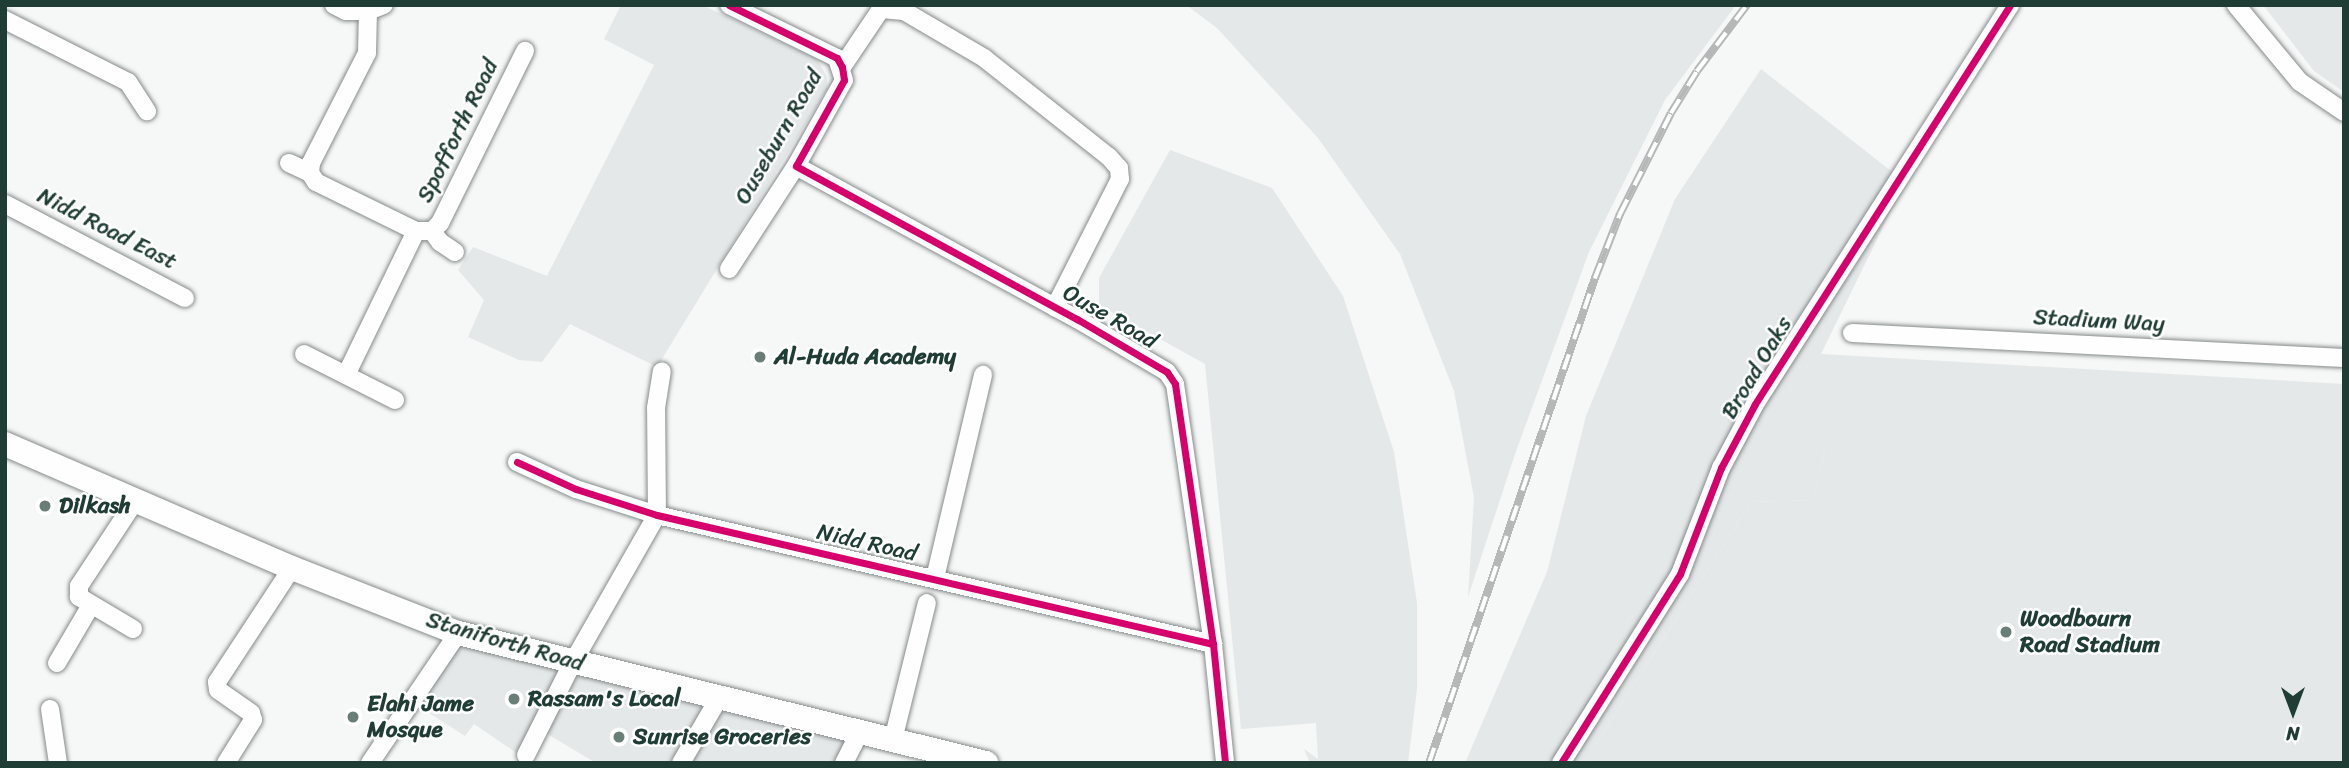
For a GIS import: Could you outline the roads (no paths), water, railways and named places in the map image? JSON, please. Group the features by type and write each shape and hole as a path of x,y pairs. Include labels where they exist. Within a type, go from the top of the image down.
{"main road":[{"name":"Staniforth Road","path":"5,444 292,568 458,633 985,763"}],"street":[{"path":"310,173 311,163 367,52 376,8 346,11 334,5"},
{"name":"Ouseburn Road","path":"729,5 837,58 844,80 796,166 729,270"},
{"name":"Broad Oaks","path":"1561,763 1679,574 1721,468 1755,404 2010,5"},
{"path":"2236,5 2300,82 2344,112"},
{"path":"842,67 881,9 904,11 984,58 1110,156 1119,168 1120,179 1055,307"},
{"path":"5,20 128,82 147,111"},
{"name":"Spofforth Road","path":"347,373 424,231 440,223 525,51"},
{"path":"289,163 310,173 316,183 424,231 455,253"},
{"name":"Ouse Road","path":"796,166 1055,307 1167,372 1175,384 1213,644 1224,763"},
{"name":"Nidd Road East","path":"5,204 186,298"},
{"name":"Stadium Way","path":"1852,332 2344,358"},
{"path":"304,354 347,373 395,400"},
{"path":"526,755 573,662 657,515 656,408 662,371"},
{"path":"936,578 983,376"},
{"name":"Nidd Road","path":"517,462 576,489 657,515 1213,644"},
{"path":"133,629 79,597 79,586 135,501"},
{"path":"226,763 253,720 251,713 218,690 217,682 292,568"},
{"path":"893,740 927,603"},
{"path":"57,663 91,605"},
{"path":"370,763 458,633"},
{"path":"681,763 719,698"},
{"path":"50,709 58,763"},
{"path":"844,763 859,733"}],"railway":[{"path":"1429,763 1595,278 1620,214 1671,113 1697,71 1747,5"}],"place":[{"name":"Al-Huda Academy","path":"760,357"},
{"name":"Dilkash","path":"45,506"},
{"name":"Woodbourn Road Stadium","path":"2006,632"},
{"name":"Rassam's Local","path":"514,699"},
{"name":"Elahi Jame Mosque","path":"353,717"},
{"name":"Sunrise Groceries","path":"619,737"}]}
